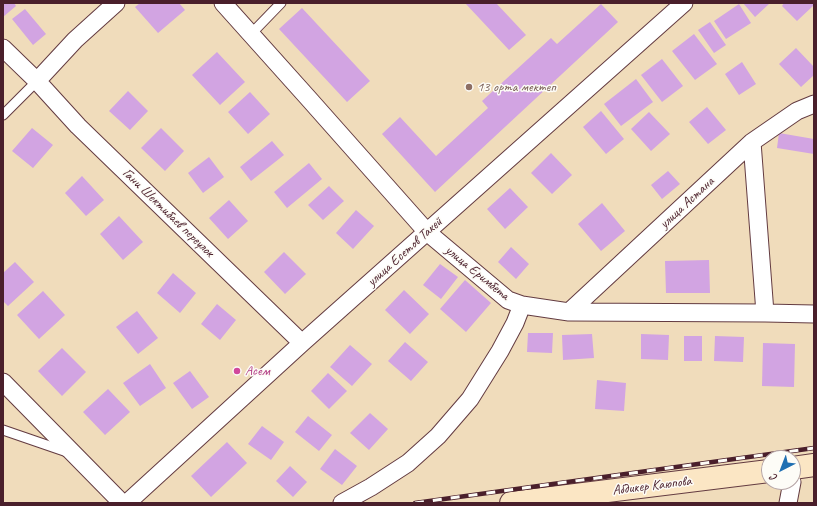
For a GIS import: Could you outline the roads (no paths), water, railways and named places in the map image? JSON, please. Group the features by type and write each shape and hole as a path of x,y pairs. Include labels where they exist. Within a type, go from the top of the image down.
{"street":[{"path":"37,81 75,40 116,3"},
{"name":"улица Еримбета","path":"223,3 427,232 508,300 522,305 569,312 814,314"},
{"name":"улица Есетов Такей","path":"127,503 302,343 684,3"},
{"name":"Гани Шектибаев переулок","path":"3,48 37,81 78,126 302,343"},
{"name":"улица Астана","path":"569,312 752,142 797,111 814,104"},
{"path":"752,142 765,313"},
{"path":"342,503 408,464 438,436 470,399 500,351 515,323 522,305"},
{"path":"3,382 122,503"},
{"name":"Абдикер Каюпова","path":"511,503 761,472"},
{"path":"788,503 792,490"}],"lane":[{"path":"251,34 281,3"},
{"path":"3,115 37,81"},
{"path":"3,430 74,454"}],"railway":[{"path":"415,503 814,448"}],"place":[{"name":"13 орта мектеп","path":"469,87"},
{"name":"Асем","path":"237,371"}]}
